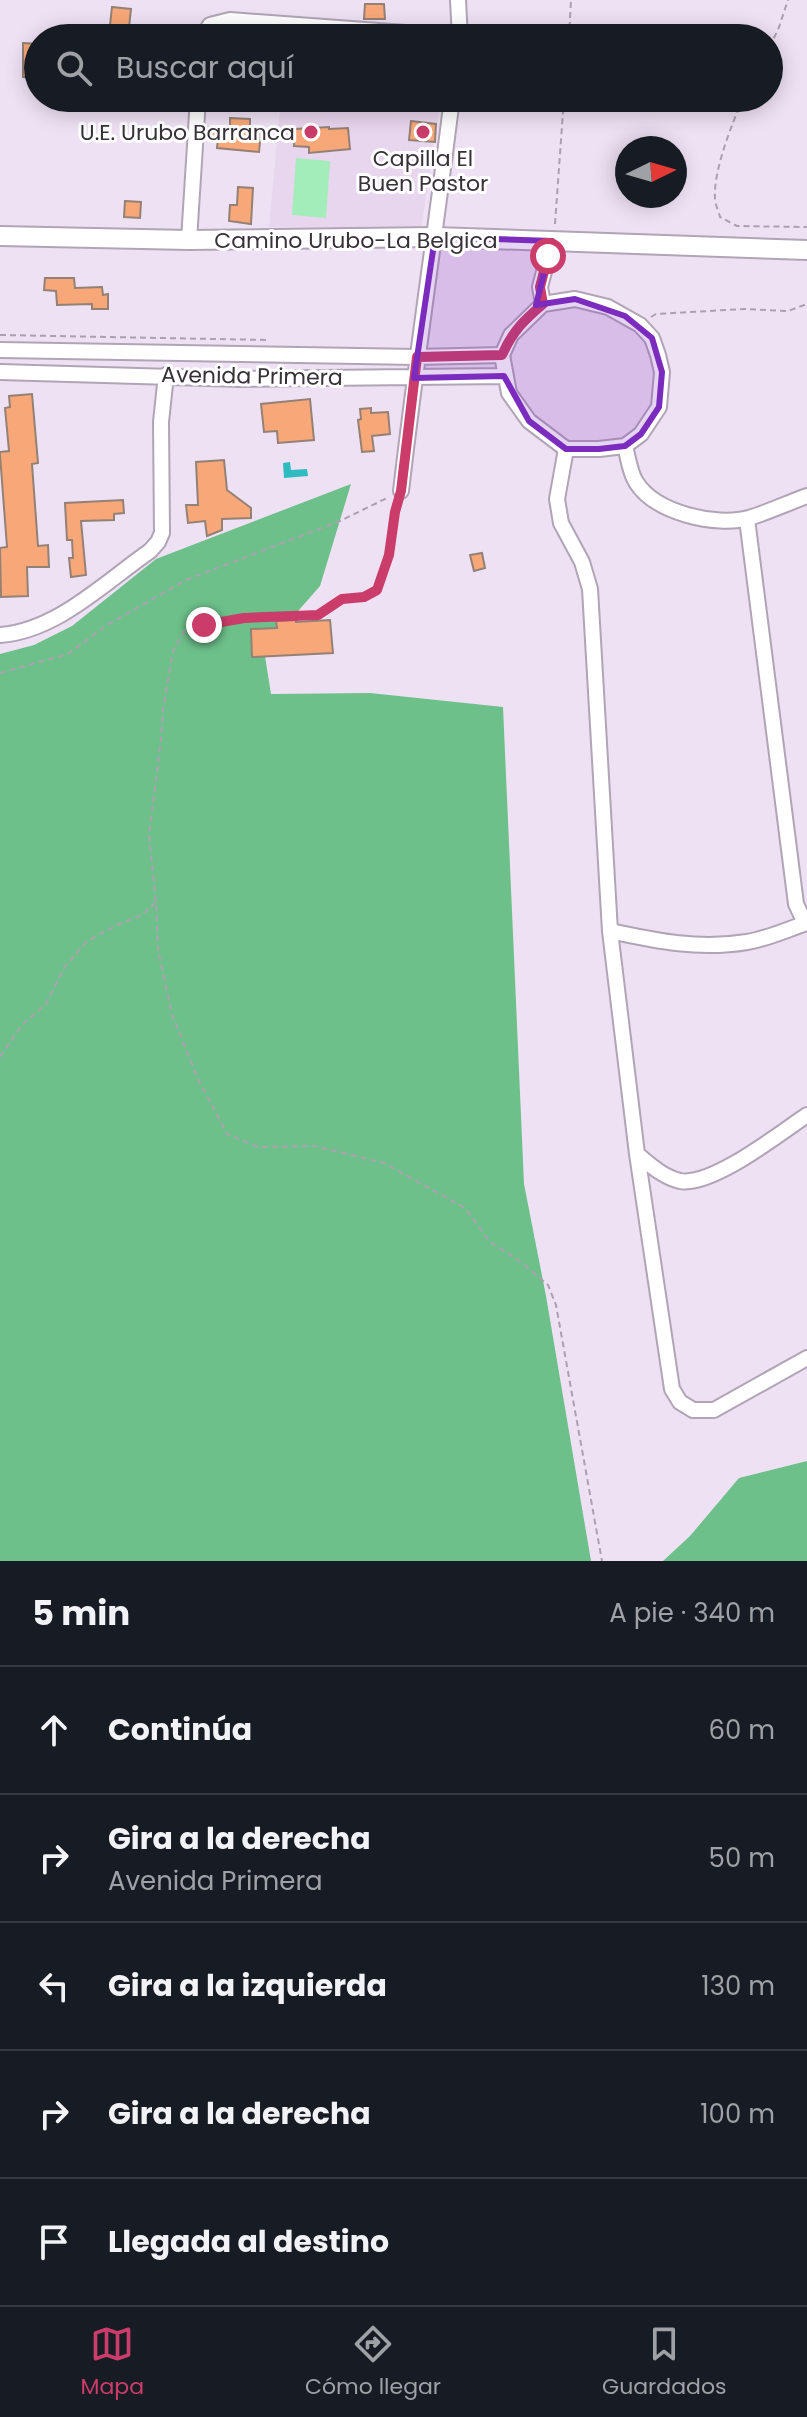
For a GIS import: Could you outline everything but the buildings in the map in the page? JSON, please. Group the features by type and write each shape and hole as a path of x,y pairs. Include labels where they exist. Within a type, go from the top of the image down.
{"main road":[{"name":"Camino Urubo-La Belgica","path":"0,236 189,240 435,237 553,232 807,250"}],"street":[{"path":"458,0 459,24"},
{"path":"214,24 230,20 284,24"},
{"path":"189,240 197,112"},
{"path":"401,491 450,112"},
{"path":"543,304 540,287 553,232"},
{"path":"575,299 608,307 640,325 652,338 662,372 659,407 641,434 625,446 566,449 529,421 509,393 502,355 511,335 543,304 575,299"},
{"name":"Avenida Primera","path":"0,350 417,357 502,355"},
{"name":"Avenida Primera","path":"0,372 241,379 504,376"},
{"path":"0,635 65,614 158,542 162,533 161,434 166,375"},
{"path":"625,446 636,482 657,503 683,514 714,519 747,519 807,496"},
{"path":"566,449 557,499 561,523 582,562 590,589 610,931 637,1154 672,1389 680,1402 693,1410 714,1410 807,1358"},
{"path":"610,931 697,946 750,942 806,923 796,904 747,519"},
{"path":"637,1154 655,1170 681,1181 705,1179 744,1158 807,1115"}],"path":[{"path":"570,24 571,0"},
{"path":"780,24 788,0"},
{"path":"553,232 563,112"},
{"path":"737,112 719,171 715,199 720,217 737,226 807,227"},
{"path":"640,325 656,314 744,309 788,311 807,304"},
{"path":"0,335 266,340"},
{"path":"0,673 68,654 107,625 186,580 340,521 401,491"},
{"path":"401,491 389,555 377,590 364,597 342,599 318,615 244,618 185,630 173,651 163,709 149,835 158,949 172,1015 199,1081 227,1134 258,1147 314,1146 384,1163 465,1208 490,1242 548,1285 556,1305 602,1561"},
{"path":"0,1057 22,1025 46,1004 64,968 87,941 142,915 156,902"}],"highlighted area":[{"path":"435,237 552,241 536,305 575,299 625,316 652,338 662,372 659,407 641,434 625,446 599,449 566,449 529,421 504,376 414,378"}],"shaded area":[{"path":"280,112 439,112 421,229 269,227"}],"green space":[{"path":"296,158 330,161 326,218 292,215"},
{"path":"351,484 320,586 264,650 271,694 370,693 503,707 524,1184 591,1561 0,1561 0,654 34,645 72,626 156,559"},
{"path":"807,1461 807,1561 663,1561 690,1536 739,1478"}],"water":[{"path":"290,462 291,470 307,469 308,476 284,478 283,463"}],"place":[{"name":"U.E. Urubo Barranca","path":"311,132"},
{"name":"Capilla El Buen Pastor","path":"423,132"}],"route":[{"path":"204,625 244,618 318,615 342,599 364,597 377,590 389,555 401,491 417,357 502,355 511,335 543,304 540,287 548,256"}]}
